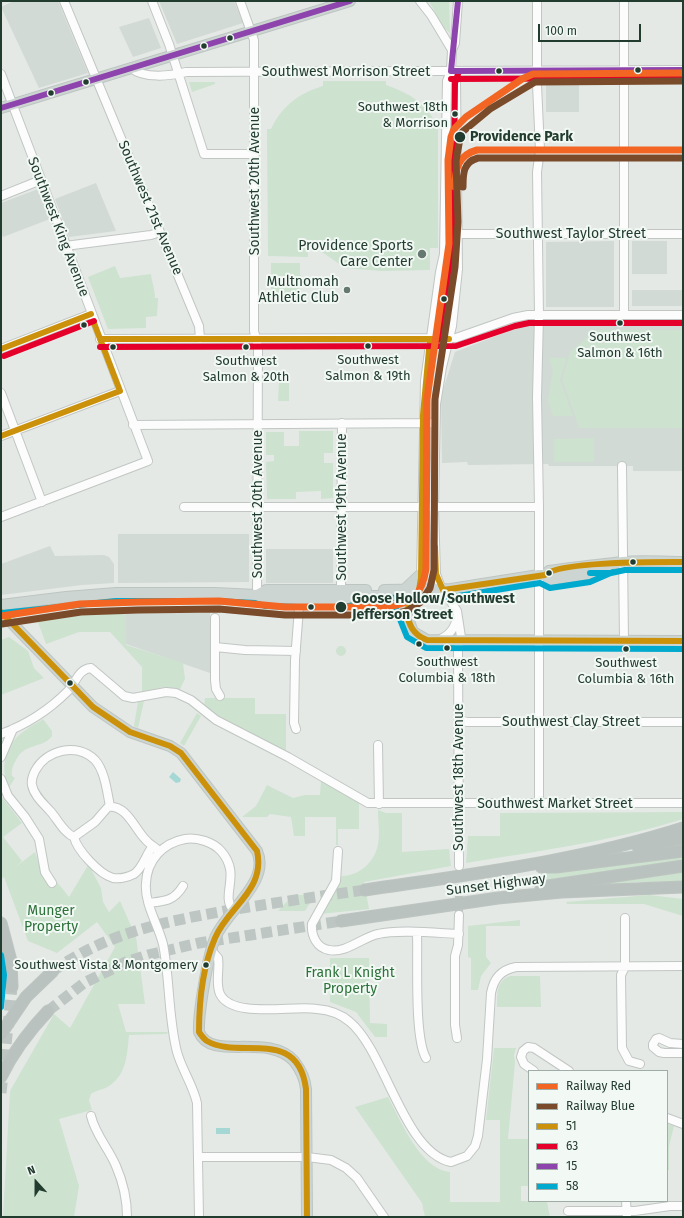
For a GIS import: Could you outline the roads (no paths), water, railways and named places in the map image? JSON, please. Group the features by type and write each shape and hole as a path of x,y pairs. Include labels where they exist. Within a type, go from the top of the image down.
{"highway":[{"path":"524,867 612,848 683,828"},
{"path":"612,848 633,848 683,838"},
{"path":"524,867 556,867 665,852 683,851"},
{"path":"498,898 518,890 683,866"},
{"name":"Sunset Highway","path":"365,890 524,867"},
{"path":"656,888 683,886"},
{"path":"656,888 683,894"},
{"name":"Sunset Highway","path":"341,921 498,898 562,892 656,888"},
{"path":"1,923 11,962 12,987"},
{"path":"1,1034 26,997 53,971"},
{"path":"1,1077 8,1063 24,1039 48,1011"}],"main road":[{"path":"1,108 252,31 330,4 350,1"},
{"path":"300,594 341,590 443,590 542,575 549,580 588,574 610,565 624,562 683,562"},
{"path":"404,590 421,574"},
{"path":"1,605 66,597 116,593 196,592 257,595 266,590 345,599 357,596 392,596 400,600 406,611 409,624 413,632 422,638 437,641 683,641"},
{"path":"1,612 93,707 127,730 170,746 181,753 255,847 261,862 258,878 222,924 211,950 199,1028 200,1034 206,1042 216,1046 263,1047 277,1050 289,1057 295,1063 303,1076 306,1084 307,1217"}],"street":[{"name":"Southwest 21st Avenue","path":"64,1 199,326 200,339"},
{"path":"152,1 173,55 204,154 255,154"},
{"name":"Southwest 20th Avenue","path":"240,1 254,40 255,72 254,324 258,347 257,595"},
{"path":"420,1 431,15 452,50"},
{"name":"Southwest 18th Avenue","path":"458,1 455,43 452,50 452,71 456,81 459,234 457,295 442,367 435,423 434,508 436,574 443,590 455,607 460,626 460,641 458,648 459,866"},
{"path":"537,1 537,71 540,154 537,172 539,315 537,397 542,575 538,641 539,804"},
{"path":"624,1 624,315"},
{"name":"Southwest Morrison Street","path":"131,68 142,74 683,70"},
{"name":"Southwest 18th Avenue","path":"406,611 419,590 421,574 425,381 430,339 444,254 447,81 452,71"},
{"name":"Southwest King Avenue","path":"1,74 100,339 148,461 42,502"},
{"path":"540,154 683,154"},
{"path":"1,196 41,180"},
{"path":"66,246 151,235 160,232"},
{"name":"Southwest Taylor Street","path":"459,234 683,234"},
{"path":"1,349 91,314"},
{"path":"100,339 449,339 470,335 513,318 539,315 683,315"},
{"path":"1,436 120,391"},
{"path":"1,393 42,502 1,517"},
{"name":"Southwest 19th Avenue","path":"341,590 342,423"},
{"path":"133,425 435,423"},
{"path":"622,466 624,641"},
{"path":"184,507 539,507"},
{"path":"296,729 294,723 296,651 300,594"},
{"path":"437,641 450,633 456,622 457,616"},
{"path":"215,618 216,689 220,696"},
{"path":"215,647 245,650 296,651"},
{"name":"Southwest Market Street","path":"70,684 80,674 91,668 124,696 134,698 159,693 176,693 191,700 216,720 288,757 364,801 378,804 683,803"},
{"path":"1,734 30,722 41,715 70,684"},
{"name":"Southwest Clay Street","path":"459,720 467,722 683,722"},
{"path":"1,757 13,729"},
{"path":"378,745 378,804"},
{"path":"156,849 145,839 128,816 110,806 102,772 91,757 77,751 67,750 57,752 44,758 33,776 33,788 67,833 74,837 77,847 107,875 115,878 130,875 138,871 156,849 177,842 192,839 212,844 220,849 230,866 231,883 228,904 233,910"},
{"path":"1,779 8,796 25,817 39,839 45,872 52,883"},
{"path":"74,837 95,822 110,806"},
{"path":"156,849 147,875 146,888 149,904 162,944 177,1052 195,1094 197,1103 199,1217"},
{"path":"338,850 338,877 312,924 313,935 317,943 328,950 337,950 380,933 459,934"},
{"path":"149,904 169,900 178,895 183,886"},
{"path":"457,1038 455,1025 455,956 459,934 459,915"},
{"path":"625,918 625,967 621,975 622,1048 629,1061 640,1064"},
{"path":"417,933 419,1027 422,1048 426,1058"},
{"path":"211,950 216,953 218,960 219,992 231,1005 250,1009 316,1008 333,1012 352,1023 365,1040 418,1136 436,1154 451,1162 467,1156 477,1142 487,1059 491,993 493,983 500,973 516,967 683,966"},
{"path":"683,1044 670,1043 659,1038 653,1044 653,1047 659,1052 683,1053"},
{"path":"533,1070 524,1064 521,1057 523,1051 528,1047 534,1048 567,1070"},
{"path":"91,1116 95,1128 116,1165 125,1194 127,1217"},
{"path":"668,1118 683,1124"},
{"path":"198,1157 307,1157 331,1160 350,1171 360,1182 384,1217"},
{"path":"626,1202 627,1214"},
{"path":"568,1211 627,1214 683,1206"}],"water":[{"path":"173,772 181,779 180,782 176,783 169,777"},
{"path":"216,1128 230,1128 230,1134 216,1134"}],"tunnel":[{"path":"459,872 459,915"},
{"path":"53,971 95,947 137,930 159,924 230,910 365,890"},
{"path":"48,1011 84,983 126,962 148,955 199,943 341,921"},
{"path":"1,1093 12,987"}],"rail line":[{"name":"Red","path":"1,616 80,604 219,601 285,607 388,607 410,600 419,591 426,569 427,399 449,244 448,160 451,137 454,129 466,117 522,79 533,74 683,73"},
{"name":"Blue","path":"2,624 81,612 138,610 219,609 285,615 389,615 407,611 421,602 430,588 434,570 435,399 455,267 458,222 456,161 461,133 490,109 535,82 683,81"},
{"name":"Red","path":"455,187 456,174 459,164 466,155 477,150 683,150"},
{"name":"Blue","path":"463,187 465,169 469,162 478,158 683,158"}],"place":[{"name":"Southwest 18th & Morrison","path":"455,114"},
{"name":"Providence Park","path":"460,137"},
{"name":"Providence Sports Care Center","path":"422,254"},
{"name":"Multnomah Athletic Club","path":"347,290"},
{"name":"Southwest Salmon & 16th","path":"620,323"},
{"name":"Southwest Salmon & 19th","path":"368,346"},
{"name":"Southwest Salmon & 20th","path":"246,347"},
{"name":"Goose Hollow/Southwest Jefferson Street","path":"341,607"},
{"name":"Southwest Columbia & 18th","path":"447,648"},
{"name":"Southwest Columbia & 16th","path":"626,649"},
{"name":"Southwest Vista & Montgomery","path":"206,965"}],"park label":[{"name":"Munger Property","path":"51,920"},
{"name":"Frank L Knight Property","path":"350,982"}]}
